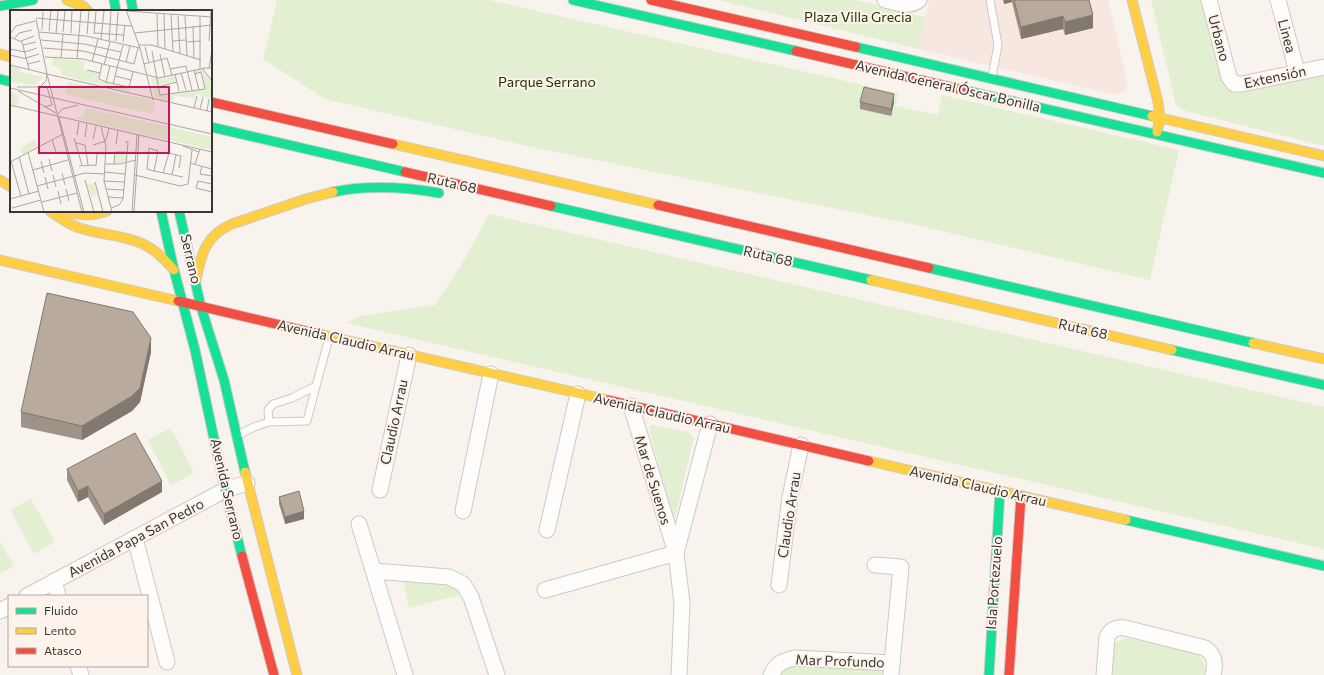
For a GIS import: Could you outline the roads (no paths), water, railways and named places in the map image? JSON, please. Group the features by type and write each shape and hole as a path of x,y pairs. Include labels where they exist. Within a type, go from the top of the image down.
{"main road":[{"path":"1,6 10,0"},
{"path":"1,6 33,0"},
{"path":"67,0 83,6 87,10"},
{"path":"114,0 116,10"},
{"path":"131,0 133,10"},
{"name":"Avenida General Óscar Bonilla","path":"573,0 1324,173"},
{"name":"Avenida General Óscar Bonilla","path":"650,0 1324,156"},
{"path":"1132,0 1158,102 1160,118 1157,134"},
{"path":"0,54 10,56"},
{"path":"0,79 10,82"},
{"name":"Ruta 68","path":"212,102 1324,360"},
{"name":"Ruta 68","path":"212,127 1324,385"},
{"path":"0,180 10,186"},
{"path":"196,280 200,262 205,250 215,234 228,226 260,216 298,201 323,194 363,188 399,188 432,191 446,194"},
{"path":"519,208 602,218"},
{"path":"51,212 64,221 82,229 124,236 140,242 161,254 174,270"},
{"path":"68,212 86,215 100,215 106,212"},
{"name":"Serrano","path":"161,212 174,270 183,302"},
{"name":"Serrano","path":"180,212 201,307"},
{"name":"Avenida Claudio Arrau","path":"0,260 1324,566"},
{"name":"Avenida Serrano","path":"183,302 197,358 225,490 274,675"},
{"name":"Avenida Serrano","path":"201,307 224,380 246,484 297,675"},
{"name":"Isla Portezuelo","path":"989,675 1000,491"},
{"name":"Isla Portezuelo","path":"1009,675 1021,496"}],"street":[{"path":"886,0 905,5 912,4 919,0"},
{"name":"Urbano","path":"1209,0 1229,77"},
{"name":"Linea","path":"1278,0 1297,72"},
{"name":"Extensión","path":"1229,77 1234,84 1242,84 1324,67"},
{"name":"Claudio Arrau","path":"380,490 409,355"},
{"path":"462,511 491,374"},
{"path":"547,530 578,394"},
{"name":"Mar de Suenos","path":"631,406 676,553 682,603 679,675"},
{"name":"Mar de Suenos","path":"676,553 710,424"},
{"name":"Claudio Arrau","path":"779,585 790,497 802,445"},
{"name":"Avenida Papa San Pedro","path":"31,595 56,589 135,538 225,490 246,484"},
{"path":"359,524 405,675"},
{"path":"135,538 168,662"},
{"path":"545,590 676,553"},
{"path":"875,565 901,567 892,669"},
{"path":"374,571 449,577 463,584 471,597 497,675"},
{"path":"1104,675 1107,637 1109,632 1114,629 1126,628 1205,648 1215,660 1213,675"},
{"name":"Mar Profundo","path":"771,675 776,666 785,660 795,658 892,669"}],"lane":[{"path":"990,0 998,45 992,79"},
{"path":"235,436 269,422 307,421 329,336"},
{"path":"269,422 268,410 273,404 292,398 316,386"}],"park label":[{"name":"Plaza Villa Grecia","path":"858,17"},
{"name":"Parque Serrano","path":"547,82"}]}
